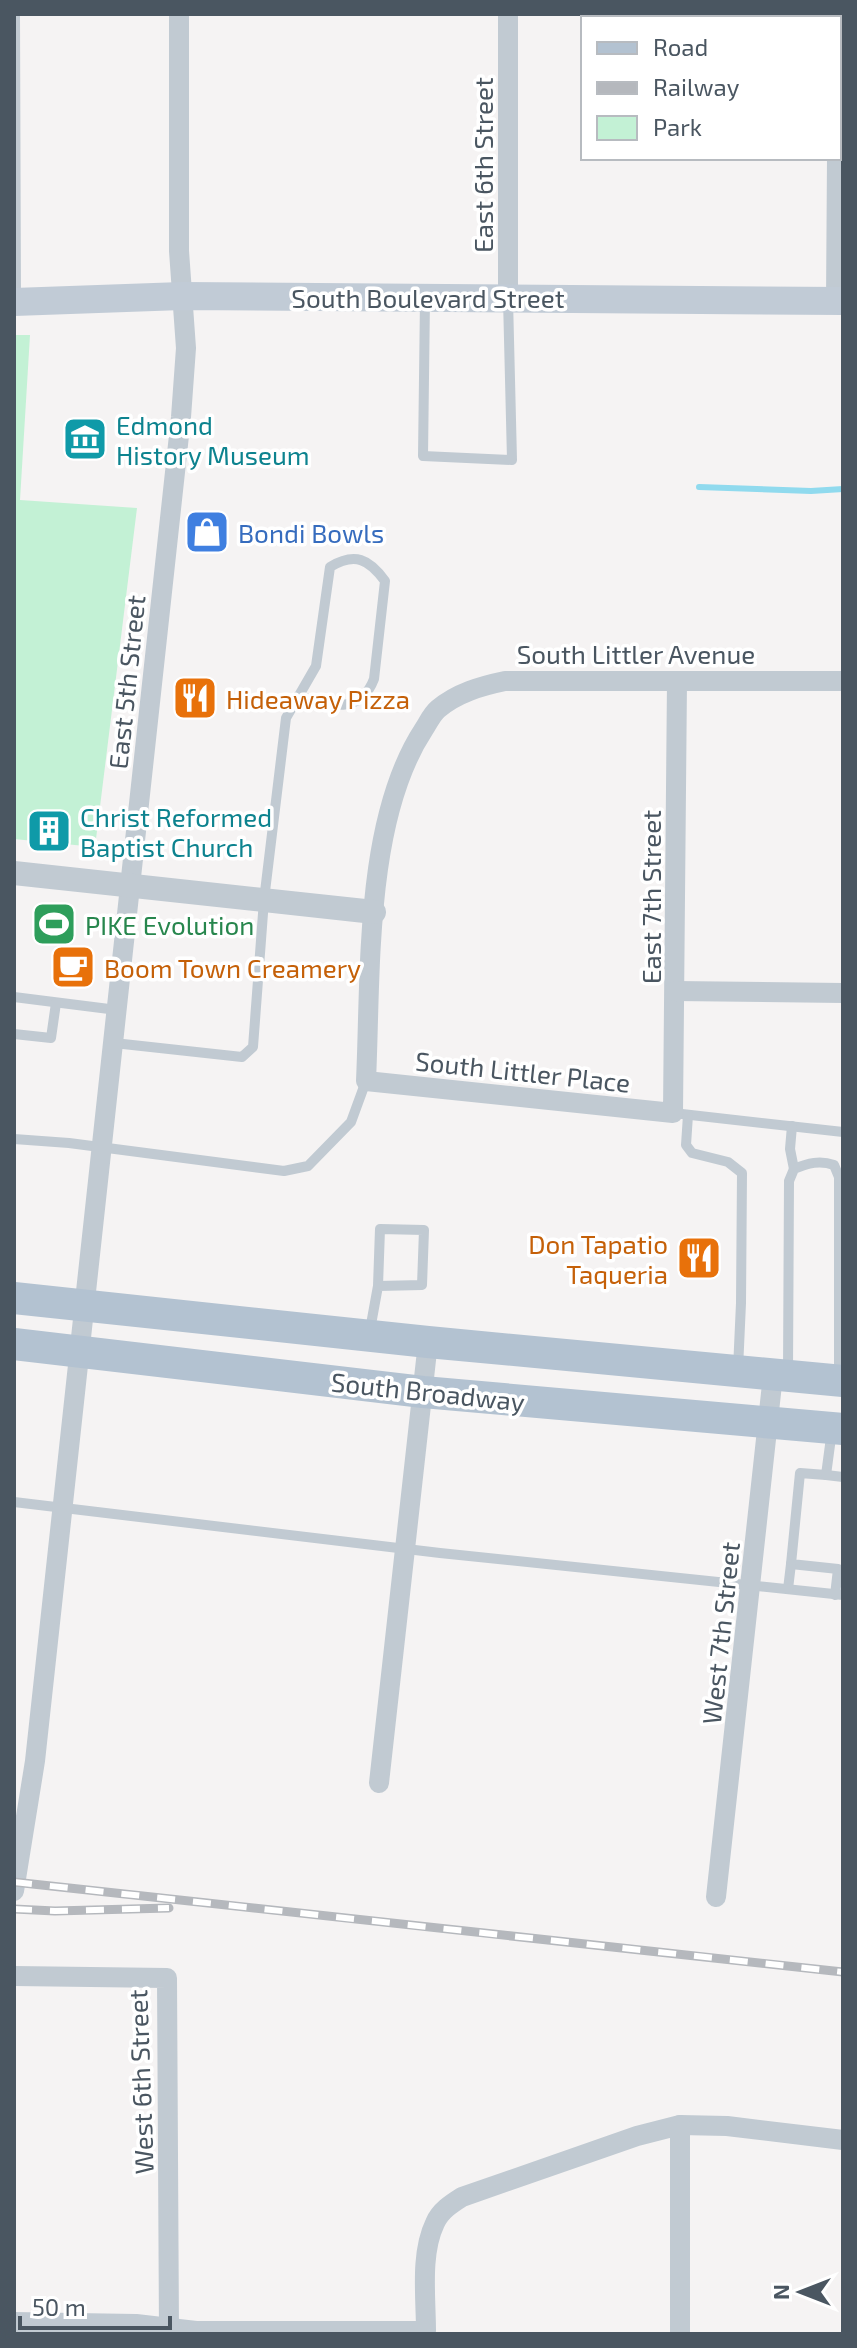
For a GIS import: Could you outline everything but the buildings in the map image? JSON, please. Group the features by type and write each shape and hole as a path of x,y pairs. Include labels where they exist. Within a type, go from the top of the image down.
{"main road":[{"name":"South Boulevard Street","path":"15,302 182,296 840,301"},
{"name":"South Broadway","path":"14,1298 428,1342 841,1380"},
{"name":"South Broadway","path":"14,1344 423,1392 838,1429"}],"street":[{"name":"East 5th Street","path":"14,1891 35,1761 82,1306 114,1043 181,417 186,348 179,251 179,14"},
{"name":"East 6th Street","path":"508,14 508,297"},
{"path":"837,160 840,301"},
{"name":"South Littler Avenue","path":"374,912 389,812 412,748 437,710 472,689 505,681 843,681"},
{"name":"East 7th Street","path":"677,681 675,991 681,1114"},
{"path":"14,873 374,912 366,1081"},
{"path":"675,991 843,993"},
{"name":"South Littler Place","path":"366,1081 681,1114"},
{"path":"379,1783 428,1342"},
{"name":"West 7th Street","path":"716,1897 770,1422 781,1375"},
{"name":"West 6th Street","path":"14,1976 167,1978 169,2331"},
{"path":"14,2322 136,2324 169,2331 426,2333 430,2238 435,2221 447,2207 480,2189 637,2136 680,2125 727,2126 843,2140"},
{"path":"680,2125 680,2334"}],"lane":[{"path":"15,14 15,302"},
{"name":"East 6th Street","path":"425,296 423,456 512,460 508,297"},
{"path":"114,1043 242,1057 253,1047 264,900 286,718 298,696 316,666 330,567 344,559 361,560 374,566 385,581 374,679 370,690 357,701 336,707 298,696"},
{"path":"14,997 117,1010"},
{"path":"14,1034 51,1038 56,1003"},
{"path":"14,1139 284,1171 308,1166 351,1122 366,1081"},
{"path":"738,1371 742,1173 728,1162 692,1153 686,1145 681,1114 843,1132"},
{"path":"781,1375 789,1181 794,1169 790,1149 792,1126"},
{"path":"794,1169 824,1162 834,1165 839,1177 841,1380"},
{"path":"369,1336 378,1286 380,1229 424,1230 422,1285 378,1286"},
{"path":"826,1475 838,1429"},
{"path":"788,1589 800,1473 843,1477"},
{"path":"14,1502 406,1549 839,1595 838,1569 791,1564"}],"green space":[{"path":"14,335 30,335 20,500 137,508 95,847 14,839"}],"waterway":[{"path":"699,487 811,491 843,489"}],"railway":[{"path":"14,1882 843,1972"},
{"path":"14,1909 169,1908"}],"place":[{"name":"Edmond History Museum","path":"85,439"},
{"name":"Bondi Bowls","path":"207,532"},
{"name":"Hideaway Pizza","path":"195,698"},
{"name":"Christ Reformed Baptist Church","path":"49,831"},
{"name":"PIKE Evolution","path":"54,924"},
{"name":"Boom Town Creamery","path":"73,967"},
{"name":"Don Tapatio Taqueria","path":"699,1258"}]}
